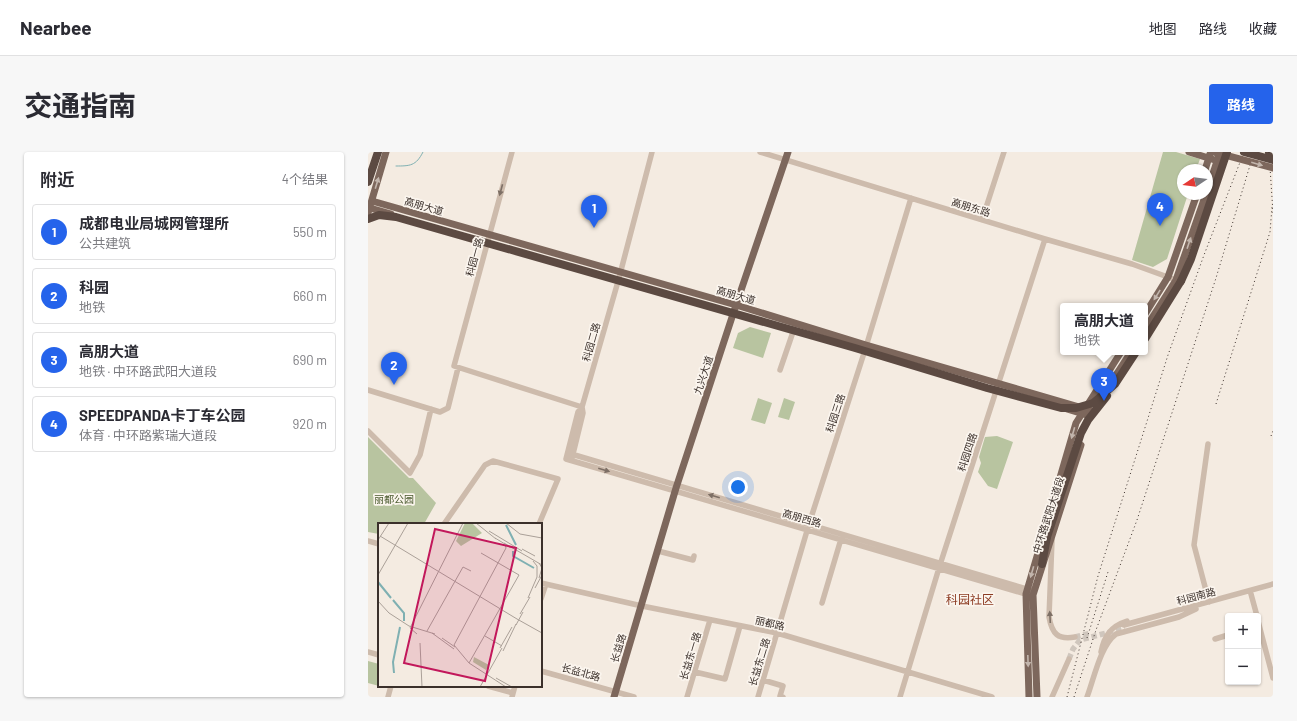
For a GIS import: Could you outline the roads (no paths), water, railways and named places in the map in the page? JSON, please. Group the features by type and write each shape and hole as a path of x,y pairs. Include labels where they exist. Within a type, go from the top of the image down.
{"highway":[{"path":"368,182 378,152"},
{"path":"1148,334 1164,310 1191,260 1227,152"},
{"path":"1244,152 1273,160"},
{"path":"1269,152 1273,153"},
{"path":"368,219 379,215 396,217 798,332 986,388 1061,408 1076,408 1093,403 1115,384"},
{"path":"718,310 737,318 820,342 840,346 866,347"},
{"path":"1042,564 1081,433 1088,420 1115,384 1134,355"}],"main road":[{"path":"370,208 386,152"},
{"path":"1189,152 1210,155 1218,161"},
{"path":"1214,152 1273,168"},
{"path":"1213,176 1220,152"},
{"name":"九兴大道","path":"642,606 676,488 787,156"},
{"path":"1148,309 1168,277 1195,200"},
{"path":"1148,324 1176,280 1205,200"},
{"name":"高朋大道","path":"370,208 488,238 735,308 1091,414"},
{"name":"高朋大道","path":"735,308 794,329 866,347"},
{"path":"1030,592 1076,424 1119,355"},
{"name":"中环路武阳大道段","path":"1050,536 1091,414 1128,355"},
{"name":"中环路武阳大道段","path":"1029,697 1030,592 1042,564"},
{"name":"中环路武阳大道段","path":"1030,592 1037,697"},
{"name":"长益路","path":"614,694 642,606"}],"street":[{"name":"科园一路","path":"430,409 440,412 448,408 456,367 488,238 512,152"},
{"name":"科园二路","path":"570,457 583,413 582,407 652,152"},
{"name":"高朋东路","path":"760,152 787,156 911,198 1132,264 1176,280"},
{"path":"982,220 1004,152"},
{"name":"科园三路","path":"777,633 808,526 866,347 911,198"},
{"name":"科园四路","path":"900,697 939,566 1045,239"},
{"path":"780,370 794,329"},
{"path":"456,367 582,407"},
{"path":"368,390 430,409 420,455 410,473 368,431"},
{"path":"1208,444 1194,546 1209,602"},
{"name":"高朋西路","path":"570,457 808,526 939,566"},
{"path":"445,523 485,465 493,461 558,479 539,523"},
{"name":"高朋西路","path":"808,526 841,539 1030,592"},
{"path":"1050,536 1050,625 1053,631 1062,637 1075,637"},
{"path":"822,603 841,539"},
{"path":"368,541 378,544"},
{"path":"658,551 681,555 693,560 694,556"},
{"name":"丽都路","path":"543,583 642,606 777,633 992,697"},
{"name":"科园南路","path":"1195,608 1209,602 1273,584"},
{"name":"科园南路","path":"1125,626 1273,587"},
{"path":"1251,594 1256,613"},
{"name":"长益东一路","path":"687,697 710,620"},
{"path":"695,672 725,679 740,626"},
{"path":"1100,660 1105,637 1112,629 1125,626"},
{"path":"1087,697 1100,660 1110,639 1125,626"},
{"name":"长益东二路","path":"758,697 777,633"},
{"path":"1261,633 1273,678"},
{"path":"1215,639 1225,636"},
{"path":"368,652 378,655"},
{"path":"1052,697 1069,659"},
{"name":"长益北路","path":"542,671 614,694 634,697"},
{"path":"763,680 783,686 780,696 783,697"},
{"path":"388,697 391,687"},
{"path":"491,687 512,695"}],"waterway":[{"path":"396,166 405,166 415,163 423,152"}],"tunnel":[{"path":"1069,659 1073,649 1080,640 1125,628"},
{"path":"1075,637 1091,633"}],"railway":[{"path":"1067,697 1098,576 1168,355 1204,255 1244,152"},
{"path":"1074,697 1096,630 1137,520 1216,278 1254,152"},
{"path":"1269,152 1273,213"},
{"path":"1216,404 1270,232 1272,207"},
{"path":"1271,436 1273,431"},
{"path":"1087,638 1108,572"}],"place":[{"name":"SPEEDPANDA卡丁车公园","path":"1160,226"},
{"name":"成都电业局城网管理所","path":"594,228"},
{"name":"科园","path":"394,385"},
{"name":"高朋大道","path":"1104,401"}],"district":[{"name":"科园社区","path":"970,599"}],"park label":[{"name":"丽都公园","path":"394,499"}]}
